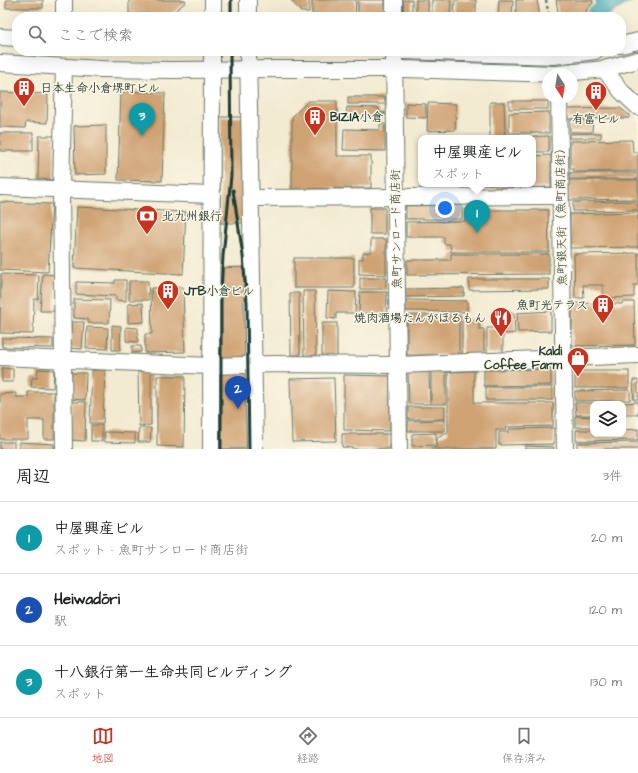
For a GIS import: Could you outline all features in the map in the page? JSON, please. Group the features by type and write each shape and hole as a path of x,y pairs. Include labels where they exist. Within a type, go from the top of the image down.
{"street":[{"path":"64,0 64,12"},
{"path":"213,0 213,12"},
{"path":"248,0 248,12"},
{"path":"394,0 394,12"},
{"path":"0,37 12,38"},
{"path":"626,44 638,40"},
{"path":"211,449 212,56"},
{"path":"248,56 252,198 255,449"},
{"name":"魚町サンロード商店街","path":"394,56 399,449"},
{"path":"0,63 101,69 394,70 556,74 610,67 638,60"},
{"path":"64,67 61,189 64,449"},
{"path":"610,67 622,92 638,107"},
{"name":"魚町銀天街（魚町商店街）","path":"559,104 565,449"},
{"path":"0,187 212,194"},
{"path":"252,198 560,196"},
{"path":"0,357 211,366 254,364 398,365 638,355"}],"path":[{"path":"546,0 548,12"}],"water":[{"path":"595,0 634,0 614,12 589,12 588,10 596,4"}],"building":[{"path":"6,0 43,0 43,8 6,8"},
{"path":"129,0 185,0 186,2 174,12 129,12"},
{"path":"291,0 309,0 309,12 301,12"},
{"path":"312,0 356,0 355,12 312,12"},
{"path":"358,0 385,0 385,12 358,12"},
{"path":"403,0 412,0 412,12 404,12"},
{"path":"416,0 428,0 428,12 416,12"},
{"path":"432,0 451,0 450,12 432,12"},
{"path":"455,0 476,0 476,12 454,12"},
{"path":"499,0 513,0 512,12 498,12"},
{"path":"516,0 537,0 539,12 516,12"},
{"path":"556,0 592,0 593,3 586,10 587,12 558,12"},
{"path":"121,91 165,93 162,181 118,180"},
{"name":"日本生命小倉堺町ビル","path":"0,92 48,94 47,123 26,122 25,128 0,127"},
{"path":"348,97 385,97 385,104 348,104"},
{"name":"BIZIA小倉","path":"308,101 337,101 337,156 371,156 371,188 292,189 292,117"},
{"path":"509,101 542,101 542,104 548,104 548,109 509,109"},
{"path":"490,102 504,102 505,135 490,135"},
{"path":"406,103 426,104 426,118 406,117"},
{"path":"428,103 456,104 455,130 427,131"},
{"path":"347,107 379,108 379,113 385,113 384,118 346,117"},
{"name":"有富ビル","path":"620,108 629,115 629,118 568,119 567,109"},
{"path":"549,112 549,133 509,133 509,113"},
{"path":"220,117 244,117 244,223 220,223"},
{"path":"570,120 593,120 592,132 570,132"},
{"path":"380,124 385,124 385,151 343,150 344,129 380,130"},
{"path":"106,125 106,174 75,175 74,126"},
{"path":"0,133 33,133 33,151 0,151"},
{"path":"601,133 601,138 569,138 569,134"},
{"path":"39,136 55,136 54,180 38,179"},
{"path":"536,136 549,136 549,152 536,152"},
{"path":"632,140 633,152 638,152 638,171 574,172 574,169 570,169 570,141"},
{"path":"551,155 551,187 464,189 464,187 536,187 536,156"},
{"path":"569,173 638,173 638,179 569,179"},
{"path":"569,180 638,180 638,199 569,200"},
{"path":"638,201 638,210 573,211 573,202"},
{"path":"0,202 52,204 48,272 0,270"},
{"path":"462,205 462,219 406,219 406,206"},
{"path":"77,207 186,212 183,274 74,268"},
{"path":"370,208 385,208 385,234 370,234"},
{"path":"465,210 548,210 549,252 451,252 450,244 444,244 444,237 406,237 406,222 465,221"},
{"path":"638,212 638,247 570,248 570,214"},
{"path":"371,239 386,239 386,275 359,274 359,259 363,259 363,253 371,252"},
{"path":"638,253 638,285 634,285 634,297 603,298 603,285 583,285 584,298 575,298 574,254"},
{"path":"451,254 549,254 549,274 407,275 407,260 451,260"},
{"path":"294,258 354,258 354,288 294,288"},
{"path":"256,267 257,449 215,449 214,268"},
{"path":"1,274 39,275 38,299 34,299 33,334 0,333"},
{"path":"43,274 56,275 54,311 40,311"},
{"path":"360,278 386,278 386,289 360,289"},
{"path":"469,279 549,279 549,289 469,290"},
{"path":"115,280 126,280 126,301 116,300 116,296 76,294 76,282 115,283"},
{"path":"129,281 148,281 149,300 129,300"},
{"name":"JTB小倉ビル","path":"183,287 185,352 145,353 145,334 152,334 151,288"},
{"path":"464,288 464,296 405,297 405,289"},
{"path":"303,291 315,291 316,356 304,356"},
{"path":"328,291 356,292 355,313 336,313 336,319 327,318"},
{"path":"360,292 387,292 386,314 359,313"},
{"path":"290,293 299,293 300,355 291,355"},
{"path":"74,299 110,300 109,323 88,323 88,319 74,318"},
{"path":"406,300 467,301 467,312 406,311"},
{"name":"魚町光テラス","path":"623,302 634,302 635,345 572,346 572,303 622,304"},
{"path":"143,303 144,322 128,323 128,304"},
{"path":"551,311 551,331 518,332 517,313"},
{"path":"505,313 514,313 515,333 505,334"},
{"path":"407,315 459,315 459,355 407,355"},
{"path":"479,320 479,329 484,329 484,354 462,354 462,321"},
{"path":"72,322 84,322 82,349 70,348"},
{"path":"322,323 337,323 337,357 322,357"},
{"path":"112,325 121,326 120,350 112,350"},
{"path":"87,327 108,328 107,349 86,348"},
{"path":"126,327 138,328 138,342 126,341"},
{"path":"487,328 503,328 503,353 487,354"},
{"path":"2,338 53,339 53,348 2,347"},
{"path":"132,346 141,346 141,352 132,353"},
{"path":"2,368 13,369 13,382 2,382"},
{"path":"38,369 54,370 53,388 31,387 32,378 37,378"},
{"path":"551,369 551,385 484,386 484,370"},
{"path":"92,370 105,370 103,423 90,423"},
{"path":"138,370 151,370 151,425 139,426"},
{"path":"431,371 446,371 446,404 431,404"},
{"path":"474,371 474,403 553,403 553,426 507,427 506,430 496,430 496,449 431,449 437,447 437,438 448,433 448,372"},
{"path":"575,371 629,371 629,388 575,388"},
{"path":"408,372 429,372 430,404 409,404"},
{"path":"71,373 86,373 85,400 71,399"},
{"path":"344,375 390,376 390,431 344,430"},
{"path":"157,376 185,376 184,447 157,446"},
{"path":"334,378 336,441 292,442 290,379"},
{"path":"633,380 638,380 638,400 634,400"},
{"path":"486,387 552,387 552,400 486,400"},
{"path":"630,390 630,400 575,401 575,391"},
{"path":"28,392 54,392 54,439 44,439 44,420 28,420 28,439 0,439 0,394 16,393 16,397 28,397"},
{"path":"71,402 86,402 85,441 70,440"},
{"path":"638,402 638,414 626,414 626,403"},
{"path":"575,403 590,403 590,415 576,415"},
{"path":"408,407 445,407 445,419 408,419"},
{"path":"575,416 590,417 590,427 575,427"},
{"path":"445,420 445,431 408,431 408,421"},
{"path":"91,425 102,425 102,441 91,441"},
{"path":"139,428 151,428 150,442 138,442"},
{"path":"554,428 554,444 499,445 499,432 509,432 509,429"},
{"path":"638,429 638,440 576,441 576,430 590,430 590,437 626,437 626,430"},
{"path":"104,432 135,433 135,443 104,442"},
{"path":"436,433 436,445 412,446 412,434"},
{"path":"342,434 389,434 389,449 354,449 342,447"},
{"path":"0,442 14,442 14,449 0,449"},
{"path":"19,442 54,444 54,449 19,449"},
{"path":"638,442 638,449 577,449 577,443"},
{"path":"525,446 554,447 554,449 525,449"}],"railway":[{"path":"231,0 231,12"},
{"path":"221,449 221,293 231,176 230,56"},
{"path":"233,190 243,256 247,302 249,449"}],"place":[{"name":"日本生命小倉堺町ビル","path":"24,108"},
{"name":"有富ビル","path":"596,112"},
{"name":"十八銀行第一生命共同ビルディング","path":"142,136"},
{"name":"BIZIA小倉","path":"315,136"},
{"name":"中屋興産ビル","path":"477,233"},
{"name":"北九州銀行","path":"147,236"},
{"name":"JTB小倉ビル","path":"168,310"},
{"name":"魚町光テラス","path":"603,324"},
{"name":"焼肉酒場たんがほるもん","path":"501,338"},
{"name":"Kaldi Coffee Farm","path":"578,378"},
{"name":"Heiwadōri","path":"238,409"}]}
